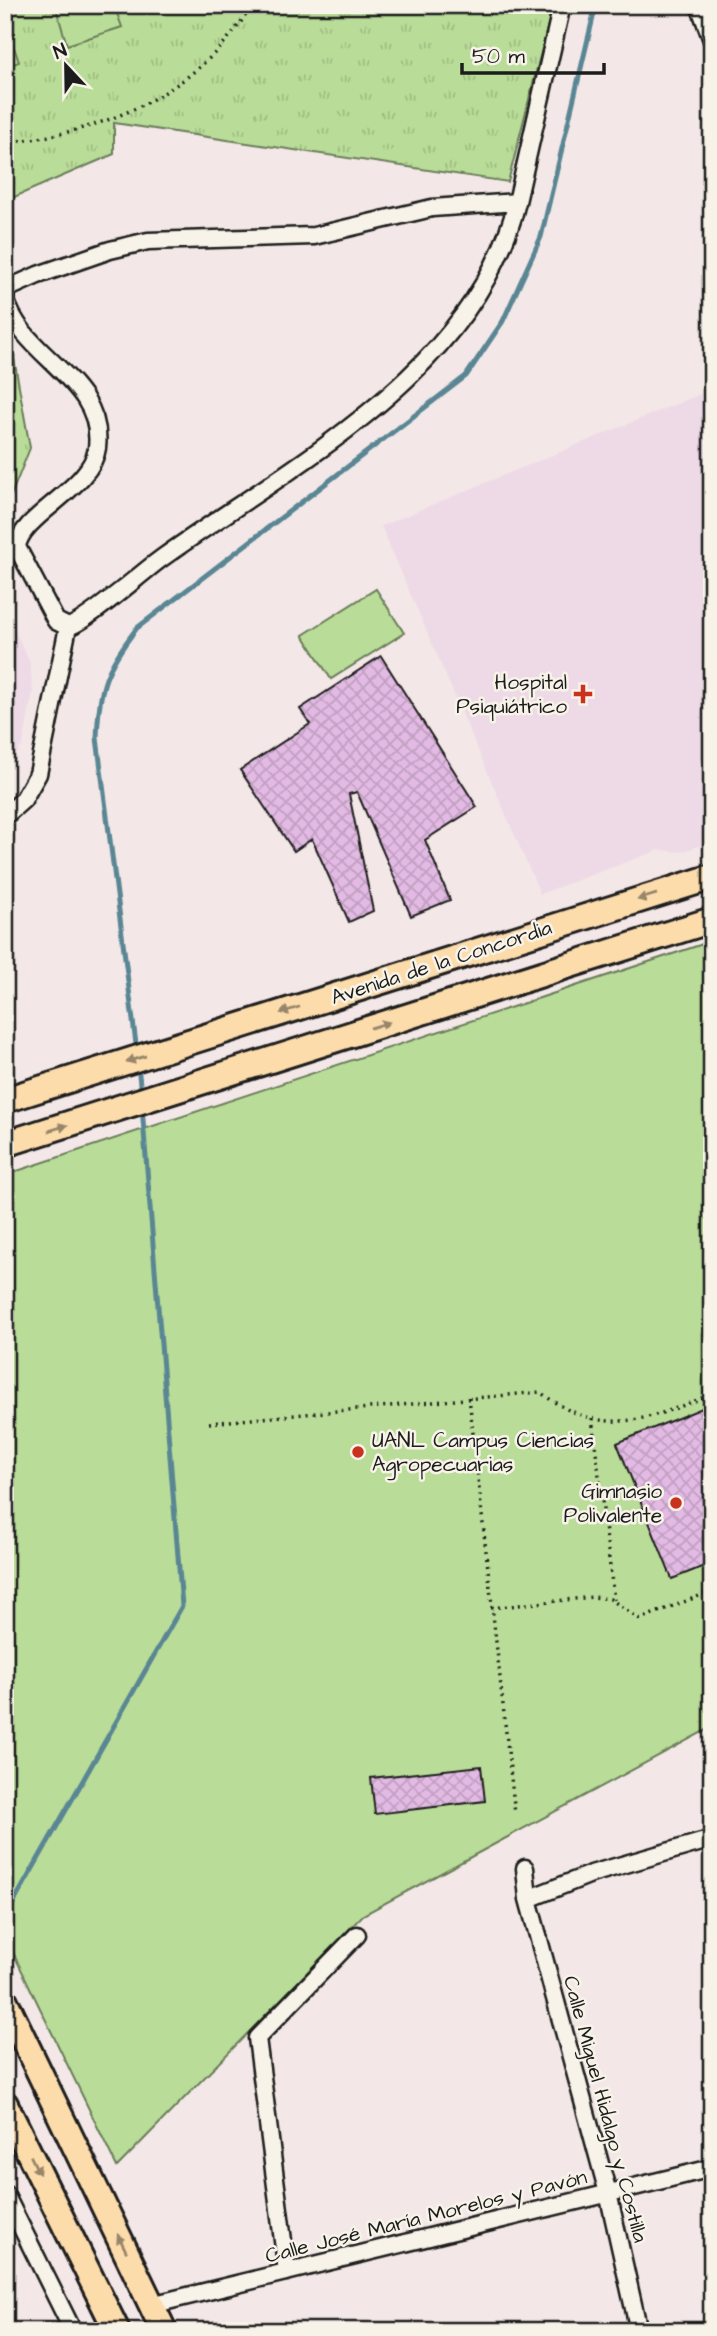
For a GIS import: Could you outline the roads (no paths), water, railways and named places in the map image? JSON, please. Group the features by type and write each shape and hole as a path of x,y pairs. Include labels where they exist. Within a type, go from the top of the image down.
{"main road":[{"name":"Avenida de la Concordia","path":"5,1100 712,877"},
{"name":"Avenida de la Concordia","path":"5,1144 712,920"},
{"path":"5,2001 164,2331"},
{"path":"5,2104 117,2331"}],"street":[{"path":"5,816 23,800 38,774 68,627 160,558 267,489 396,388 451,331 487,277 508,238 562,5"},
{"path":"698,5 712,40"},
{"path":"68,627 56,621 17,547 23,531 64,496 86,469 96,452 98,427 84,395 16,325 5,296 9,288 37,275 110,250 148,241 313,236 432,208 517,202"},
{"path":"527,1899 591,1874 712,1839"},
{"name":"Calle Miguel Hidalgo y Costilla","path":"525,1868 527,1899 608,2193 639,2331"},
{"path":"287,2272 257,2038 357,1935"},
{"name":"Calle José María Morelos y Pavón","path":"151,2305 712,2168"},
{"path":"5,2194 73,2331"}],"waterway":[{"path":"137,1052 97,738 102,692 111,667 137,628 466,376 503,321 541,237 596,5"},
{"path":"138,1065 141,1094"},
{"path":"7,1914 182,1606 142,1107"}],"place":[{"name":"Hospital Psiquiátrico","path":"583,694"},
{"name":"UANL Campus Ciencias Agropecuarias","path":"358,1452"},
{"name":"Gimnasio Polivalente","path":"676,1503"}]}
